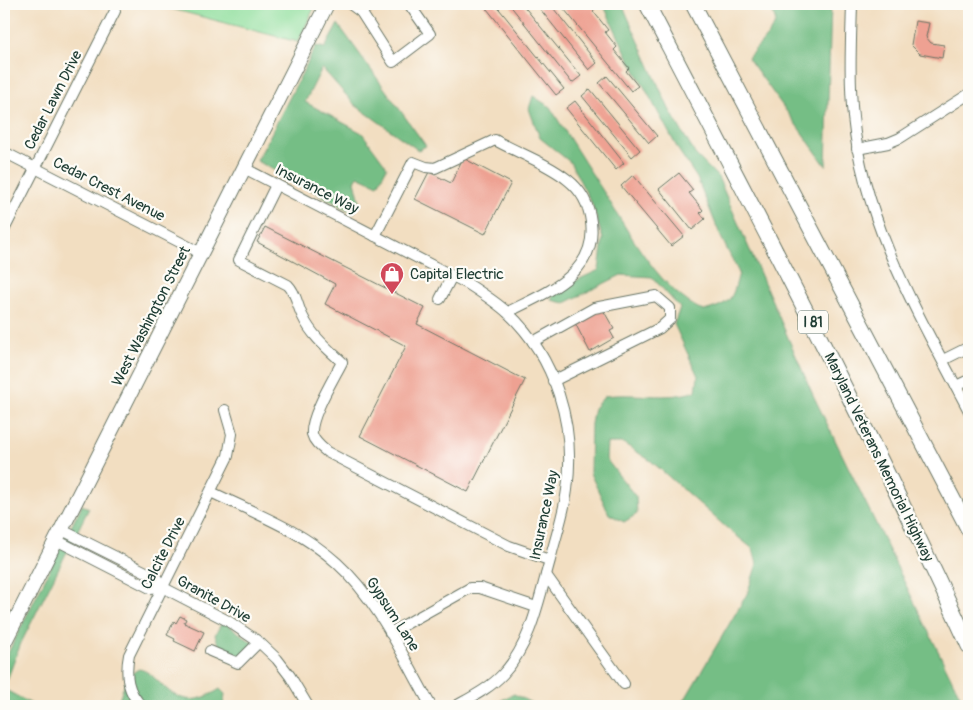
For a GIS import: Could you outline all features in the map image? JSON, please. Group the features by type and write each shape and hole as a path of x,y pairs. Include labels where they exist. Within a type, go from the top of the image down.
{"highway":[{"name":"Maryland Veterans Memorial Highway","path":"647,4 830,353 902,500 969,646"},
{"path":"692,4 969,530"}],"main road":[{"name":"West Washington Street","path":"4,643 327,4"}],"street":[{"path":"350,4 360,12 393,62 430,34 409,4"},
{"path":"360,12 372,4"},
{"path":"852,4 850,82 857,148 864,183 886,249 969,411"},
{"name":"Cedar Lawn Drive","path":"4,230 115,11"},
{"path":"857,148 888,143 900,138 969,94"},
{"path":"375,236 413,162 435,168 495,140 562,175 579,190 590,214 592,235 586,255 581,266 570,278 508,312"},
{"name":"Cedar Crest Avenue","path":"4,152 201,253"},
{"name":"Insurance Way","path":"244,168 452,276 486,296 508,312 533,342 553,381 565,414 569,466 562,514 546,575 519,652 502,675 478,694 456,706"},
{"path":"276,185 240,260 294,290 302,316 314,336 342,362 316,417 312,435 318,444 327,452 509,546 549,560"},
{"path":"440,299 452,276"},
{"path":"533,342 602,305 618,305 656,296 670,308 670,319 660,328 553,381"},
{"path":"942,360 969,347"},
{"path":"956,386 969,380"},
{"name":"Calcite Drive","path":"142,706 135,700 126,677 129,655 211,492 231,448 232,434 225,410"},
{"name":"Gypsum Lane","path":"211,492 293,531 329,556 359,586 390,633 431,706"},
{"name":"Granite Drive","path":"59,535 150,588 162,587 228,621 259,642 277,659 308,706"},
{"path":"546,575 624,684"},
{"path":"390,633 470,588 480,588 536,607"},
{"path":"210,651 238,663 259,642"}],"green space":[{"path":"153,4 316,4 298,42"},
{"path":"603,4 622,4 669,109 695,154 718,177 813,395 965,706 681,706 747,594 757,564 753,549 651,461 623,443 607,443 606,459 636,497 637,514 624,522 609,514 590,473 591,424 594,408 605,396 662,396 696,391 698,376 674,324 680,308 652,277 621,275 565,303 551,300 558,289 599,270 603,239 592,204 570,162 540,138 529,109 533,96 550,107 647,260 674,290 688,302 704,311 726,303 735,289 739,273 721,237 697,178 679,151 628,57"},
{"path":"765,4 831,4 826,166 748,58 767,37 776,22 771,7"},
{"path":"338,24 426,146 418,150 355,105 322,68 305,102 362,133 387,167 378,185 358,176 355,181 360,202 354,213 257,161 316,46 325,48"},
{"path":"82,505 89,508 21,643 4,688 4,661"},
{"path":"221,624 227,624 258,647 236,663 218,643 215,635"},
{"path":"139,669 145,671 173,694 188,699 203,698 220,689 225,694 223,706 117,706 127,680"},
{"path":"4,689 35,706 4,706"},
{"path":"514,694 537,706 503,706 500,701"}],"building":[{"path":"483,4 495,4 564,89 556,95"},
{"path":"509,4 522,4 581,76 572,83"},
{"path":"536,4 550,4 597,63 589,70"},
{"path":"560,4 592,4 596,8 593,11 608,30 605,32 617,47 614,50 629,68 626,71 638,86 631,91"},
{"path":"915,21 929,23 926,37 931,43 944,45 942,58 920,54 911,45"},
{"path":"607,76 657,136 649,143 599,83"},
{"path":"590,89 640,150 632,157 582,96"},
{"path":"575,101 624,163 616,170 566,108"},
{"path":"463,158 511,183 485,234 415,199 429,172 451,183"},
{"path":"679,173 693,190 689,193 703,210 700,213 705,219 692,230 659,189"},
{"path":"633,175 684,236 671,246 621,186"},
{"path":"265,227 425,308 417,324 525,380 468,492 360,436 406,346 325,304 335,284 257,242"},
{"path":"602,308 614,329 610,331 614,338 590,352 575,323"},
{"path":"180,616 186,619 184,623 204,632 195,651 174,641 175,639 167,635 174,621 176,623"}],"place":[{"name":"Capital Electric","path":"392,295"}]}
